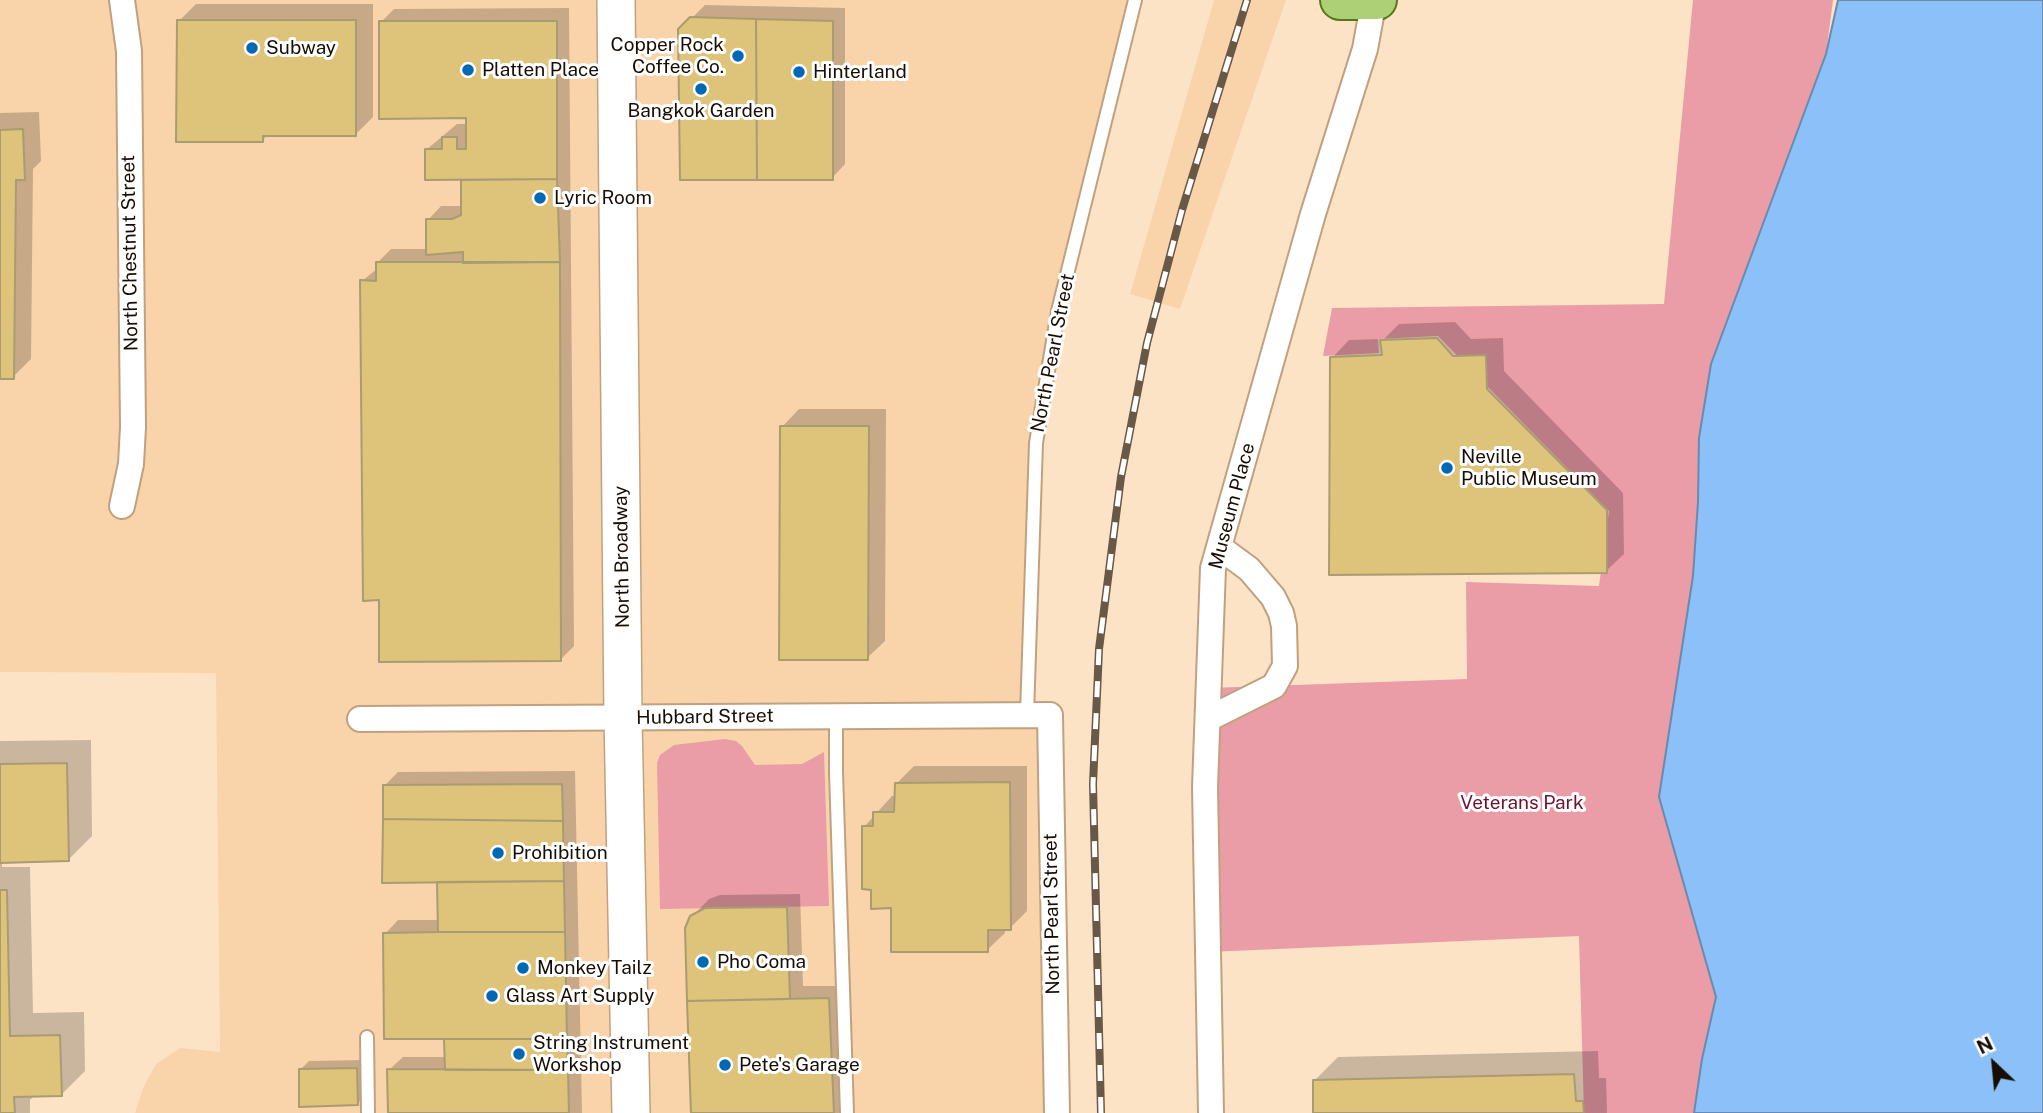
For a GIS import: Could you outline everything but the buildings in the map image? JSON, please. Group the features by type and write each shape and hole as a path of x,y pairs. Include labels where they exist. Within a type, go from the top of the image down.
{"main road":[{"path":"1340,0 1375,0"}],"street":[{"name":"North Chestnut Street","path":"122,0 129,51 133,427 131,464 122,506"},
{"name":"North Broadway","path":"617,0 623,718 631,1113"},
{"name":"Museum Place","path":"1211,1113 1205,787 1213,568 1313,214 1364,49 1375,0"},
{"path":"1208,719 1274,686 1285,666 1284,626 1273,597 1249,569 1219,547"},
{"name":"Hubbard Street","path":"360,719 1038,714"},
{"name":"North Pearl Street","path":"1038,714 1057,1113"}],"lane":[{"name":"North Pearl Street","path":"1038,714 1036,443 1058,311 1135,0"},
{"path":"836,716 847,1113"},
{"path":"367,1037 368,1113"}],"shaded area":[{"path":"0,0 1135,0 1058,311 1035,463 1027,714 1050,715 1057,1113 135,1113 143,1088 156,1064 180,1048 220,1052 216,673 0,672"},
{"path":"1214,0 1286,0 1180,309 1130,294"}],"green space":[{"name":"Veterans Park","path":"1693,0 1833,0 1826,54 1699,438 1693,576 1659,797 1716,997 1702,1059 1694,1113 1584,1113 1579,936 1208,952 1209,688 1467,679 1466,582 1599,586 1609,511 1438,336 1378,339 1379,353 1323,356 1332,308 1664,304"},
{"path":"725,739 736,741 742,746 755,765 802,764 824,752 829,906 660,909 657,763 660,755 674,745"}],"water":[{"path":"1838,0 2043,0 2043,1113 1694,1113 1702,1059 1716,997 1659,797 1693,576 1699,438 1711,364 1826,54"}],"railway":[{"path":"1101,1113 1093,784 1099,649 1121,477 1147,343 1182,210 1247,0"}],"place":[{"name":"Subway","path":"252,48"},
{"name":"Copper Rock Coffee Co.","path":"738,56"},
{"name":"Platten Place","path":"468,70"},
{"name":"Hinterland","path":"799,72"},
{"name":"Bangkok Garden","path":"701,89"},
{"name":"Lyric Room","path":"540,198"},
{"name":"Neville Public Museum","path":"1447,468"},
{"name":"Prohibition","path":"498,853"},
{"name":"Pho Coma","path":"703,962"},
{"name":"Monkey Tailz","path":"523,968"},
{"name":"Glass Art Supply","path":"492,996"},
{"name":"String Instrument Workshop","path":"519,1054"},
{"name":"Pete's Garage","path":"725,1065"}]}
